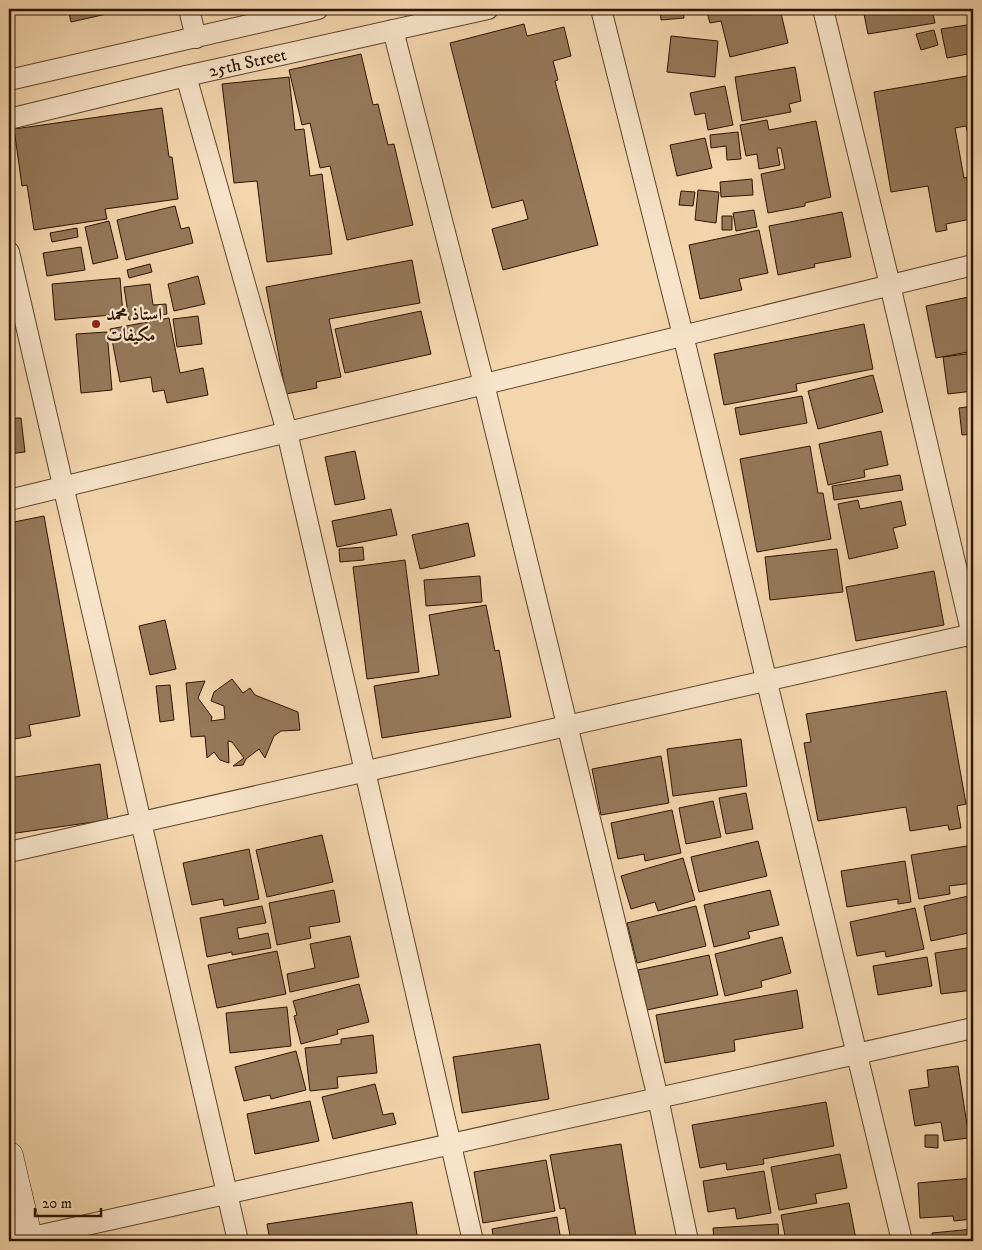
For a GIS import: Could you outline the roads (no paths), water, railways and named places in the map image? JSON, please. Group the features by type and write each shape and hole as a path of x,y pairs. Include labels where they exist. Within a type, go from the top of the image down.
{"street":[{"path":"189,9 196,38"},
{"name":"25th Street","path":"9,80 318,9"},
{"name":"25th Street","path":"9,119 186,76 488,9"},
{"path":"601,9 683,335 902,1241"},
{"path":"9,852 973,636 823,9"},
{"path":"392,30 484,384 658,1098 688,1241"},
{"path":"186,76 287,432 473,1241"},
{"path":"9,252 238,1241"},
{"path":"9,500 973,265"},
{"path":"9,1156 29,1240 973,1028"}],"place":[{"name":"استاذ محمد مكيفات","path":"96,324"}]}
